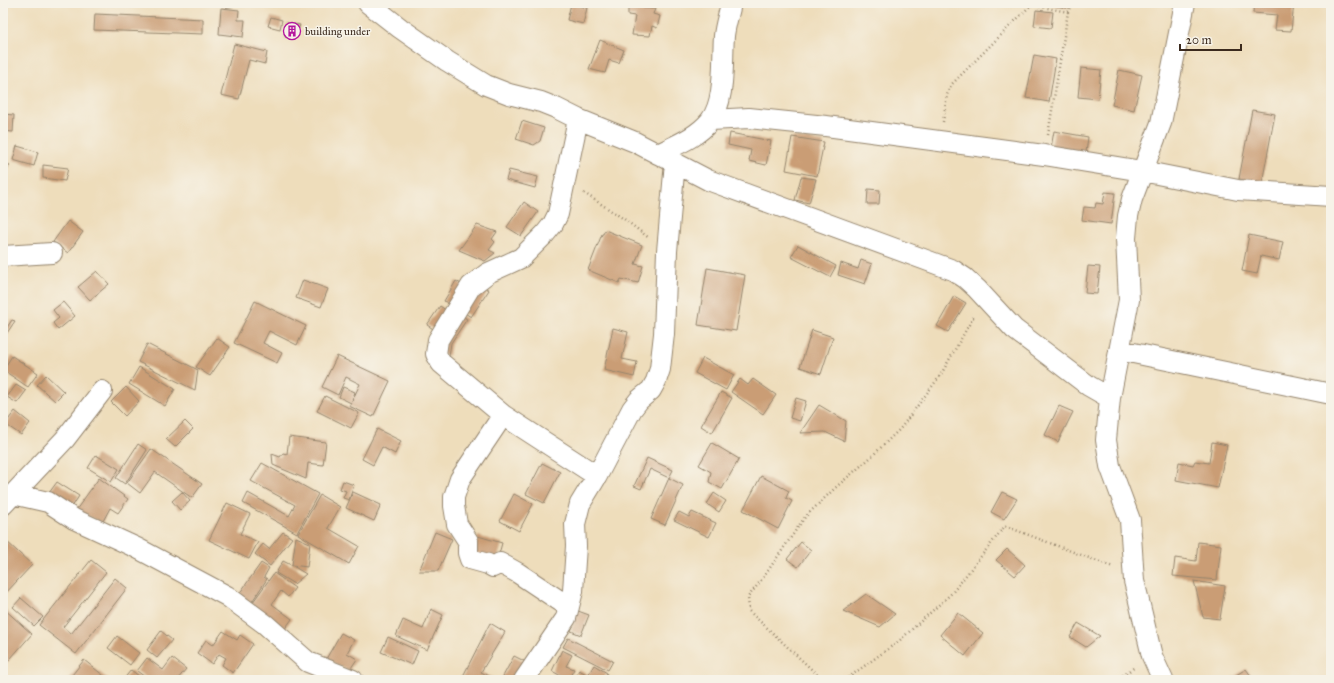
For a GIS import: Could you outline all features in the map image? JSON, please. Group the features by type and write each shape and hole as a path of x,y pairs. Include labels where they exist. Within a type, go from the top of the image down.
{"street":[{"path":"368,3 400,28 447,61 486,85 509,94 541,102 556,108 578,119 635,142 708,180 953,270 965,278 1014,329 1089,386 1110,398"},
{"path":"524,680 566,618 573,591 576,524 580,504 597,476 632,409 639,400 651,390 660,369 664,334 667,251 666,158 700,131 711,120 717,106 721,89 724,34 731,3"},
{"path":"1163,680 1152,656 1135,588 1130,520 1110,466 1106,440 1110,398 1129,300 1126,238 1128,216 1132,199 1161,123 1185,3"},
{"path":"711,120 749,118 826,126 1044,155 1142,171 1238,190 1331,196"},
{"path":"578,119 558,214 553,224 521,258 488,273 471,286 438,340 436,354 441,363 503,415 597,476"},
{"path":"3,256 52,253"},
{"path":"1119,350 1331,394"},
{"path":"8,500 65,439 102,391"},
{"path":"503,415 460,479 454,497 457,524 468,541 468,553 470,559 493,567 500,563 569,607"},
{"path":"8,500 48,502 74,519 137,548 227,596 265,624 308,662 353,680"}],"path":[{"path":"1044,155 1068,12 1071,4"},
{"path":"941,141 947,95 951,85 962,72 1031,5 1068,12"},
{"path":"567,167 584,193 624,219 667,251"},
{"path":"823,680 748,611 748,597 805,517 835,488 869,459 904,424 940,376 984,298"},
{"path":"845,680 899,641 952,593 1005,526 1114,567 1135,588"}],"building":[{"path":"628,3 645,3 643,8 655,9 653,14 660,16 657,28 652,26 650,36 632,35 635,16 628,15"},
{"path":"1041,3 1068,3 1067,8"},
{"path":"1254,3 1294,3 1291,31 1275,30 1277,15 1253,13"},
{"path":"571,4 587,8 583,24 567,20"},
{"path":"221,8 239,10 238,20 245,20 243,37 219,34"},
{"path":"1036,10 1053,12 1051,28 1034,26"},
{"path":"95,14 203,19 203,34 94,30"},
{"path":"271,17 282,20 280,29 268,26"},
{"name":"building under","path":"287,23 300,25 295,39 285,37"},
{"path":"600,40 624,50 619,63 609,60 605,73 589,69"},
{"path":"234,44 267,52 265,64 249,60 239,99 221,95"},
{"path":"1034,55 1056,59 1049,102 1026,98"},
{"path":"1081,68 1101,70 1098,99 1078,97"},
{"path":"1119,70 1142,75 1134,110 1112,105"},
{"path":"1252,110 1275,114 1262,183 1239,179"},
{"path":"3,114 14,115 13,132 3,131"},
{"path":"522,121 544,128 540,141 534,145 516,139"},
{"path":"1054,131 1088,137 1086,153 1051,148"},
{"path":"730,133 771,141 766,165 749,161 751,150 728,145"},
{"path":"792,137 824,142 817,176 786,170"},
{"path":"17,146 38,152 34,166 13,160"},
{"path":"3,161 10,165 3,176"},
{"path":"43,165 68,168 65,181 43,178"},
{"path":"509,170 538,177 535,188 506,180"},
{"path":"801,177 816,179 809,203 795,200"},
{"path":"868,189 880,190 879,204 867,204"},
{"path":"1105,192 1115,193 1111,224 1082,220 1084,207 1095,208 1096,203 1103,204"},
{"path":"524,202 538,212 521,236 507,227"},
{"path":"68,221 83,232 68,253 53,242"},
{"path":"477,225 497,232 492,239 495,242 489,250 495,253 485,261 459,250"},
{"path":"605,230 642,245 635,264 643,266 638,283 621,279 619,283 588,270"},
{"path":"1249,235 1283,242 1279,260 1261,256 1257,274 1242,271"},
{"path":"798,245 836,266 830,277 791,257"},
{"path":"861,260 872,264 865,284 838,275 841,263 858,269"},
{"path":"1088,266 1100,267 1097,294 1085,293"},
{"path":"707,268 745,275 736,331 698,325"},
{"path":"97,271 109,284 90,300 78,287"},
{"path":"303,280 328,289 321,307 296,298"},
{"path":"456,281 468,288 456,308 444,301"},
{"path":"479,283 489,290 471,317 460,310"},
{"path":"954,296 966,303 948,332 937,326"},
{"path":"255,301 306,326 297,345 269,331 263,343 282,353 277,363 234,343"},
{"path":"63,302 75,316 58,330 53,323 59,318 53,310"},
{"path":"440,306 450,313 438,332 427,325"},
{"path":"459,314 467,319 451,343 449,356 439,352"},
{"path":"12,320 15,321 3,339 3,333"},
{"path":"613,328 628,332 622,359 637,362 634,377 604,370"},
{"path":"812,330 833,337 821,374 800,367"},
{"path":"217,338 230,347 210,376 196,367"},
{"path":"147,344 198,370 195,390 138,362"},
{"path":"12,356 38,373 28,387 3,370"},
{"path":"337,356 390,381 373,417 349,406 351,403 339,397 343,387 355,392 352,401 360,384 346,377 338,395 322,387"},
{"path":"703,358 734,375 726,390 695,373"},
{"path":"139,367 175,389 165,406 129,384"},
{"path":"46,375 64,392 55,401 37,385"},
{"path":"740,379 748,385 753,379 776,395 763,414 731,392"},
{"path":"16,385 26,391 17,403 7,397"},
{"path":"126,387 139,401 125,416 111,402"},
{"path":"721,392 732,398 712,433 701,426"},
{"path":"325,396 359,413 351,428 317,411"},
{"path":"796,398 806,401 800,421 790,418"},
{"path":"819,405 846,421 844,441 825,432 800,433"},
{"path":"1059,406 1073,412 1058,442 1045,435"},
{"path":"15,411 30,423 21,435 5,424"},
{"path":"185,421 193,429 175,447 166,439"},
{"path":"377,429 401,441 395,454 382,447 373,465 362,459"},
{"path":"289,437 326,442 323,465 308,463 306,479 273,465 272,454 280,457 283,453 287,454"},
{"path":"1212,442 1227,445 1218,488 1176,480 1179,462 1193,465 1195,461 1209,463"},
{"path":"712,443 739,459 722,489 709,482 711,472 699,465"},
{"path":"138,444 147,450 125,484 116,478"},
{"path":"151,449 202,484 192,498 155,472 140,493 127,483"},
{"path":"96,455 119,469 111,482 88,468"},
{"path":"647,458 673,470 669,478 650,469 641,489 634,486"},
{"path":"262,463 318,494 297,533 243,503 248,493 289,516 295,505 251,481"},
{"path":"542,463 560,472 544,503 526,494"},
{"path":"761,476 789,491 786,498 792,501 778,529 743,510"},
{"path":"99,478 128,499 118,513 110,508 102,523 76,510"},
{"path":"669,478 683,485 665,525 651,519"},
{"path":"343,481 354,485 349,500 343,498 346,491 340,489"},
{"path":"57,482 79,496 72,507 49,493"},
{"path":"182,492 190,501 180,510 172,501"},
{"path":"353,492 381,505 374,521 346,508"},
{"path":"1002,492 1017,499 1004,519 991,512"},
{"path":"714,493 726,501 719,512 707,504"},
{"path":"514,494 533,504 519,531 500,521"},
{"path":"320,495 340,507 328,528 359,546 349,564 298,534"},
{"path":"227,503 250,514 240,534 258,542 249,559 209,540"},
{"path":"679,512 689,517 692,512 716,523 709,537 674,520"},
{"path":"283,532 292,538 270,566 255,554 263,544 269,549"},
{"path":"435,532 452,539 438,571 419,571"},
{"path":"478,536 502,543 496,565 472,557"},
{"path":"296,537 310,543 307,567 292,565"},
{"path":"5,540 32,565 3,596 3,542"},
{"path":"801,542 811,550 798,567 787,559"},
{"path":"1198,542 1221,545 1217,580 1173,576 1175,558 1196,561"},
{"path":"1007,549 1025,565 1015,576 996,560"},
{"path":"91,560 106,572 63,627 71,634 115,578 127,588 76,654 39,625"},
{"path":"283,561 306,574 294,584 276,573"},
{"path":"261,563 269,568 264,577 267,579 249,606 237,597"},
{"path":"274,573 295,588 288,597 281,591 272,604 292,619 284,630 250,606"},
{"path":"1194,581 1225,586 1220,619 1203,617"},
{"path":"866,594 895,614 880,627 843,611"},
{"path":"21,598 43,617 34,626 13,607"},
{"path":"3,608 32,634 3,667"},
{"path":"431,609 443,615 427,650 396,636 403,620 423,629"},
{"path":"578,611 589,615 581,635 571,631"},
{"path":"958,613 983,633 965,656 940,635"},
{"path":"490,623 505,632 481,672 497,680 461,680"},
{"path":"1078,623 1100,636 1086,647 1070,637"},
{"path":"161,631 172,640 157,658 147,650"},
{"path":"223,631 237,640 240,635 253,644 233,673 222,665 226,658 219,654 212,664 197,653 206,640 213,645"},
{"path":"341,633 354,640 347,653 357,659 349,671 326,659"},
{"path":"117,636 139,653 130,665 108,648"},
{"path":"388,637 418,651 412,665 381,652"},
{"path":"568,638 613,661 608,670 563,647"},
{"path":"562,650 572,655 566,666 574,669 568,680 552,671"},
{"path":"514,656 528,663 519,680 501,680"},
{"path":"147,658 163,670 172,658 186,669 177,680 149,680 137,671"},
{"path":"84,660 109,680 68,680"},
{"path":"594,665 607,673 603,680 573,680 579,670 588,675"},
{"path":"1246,669 1254,680 1234,680 1233,677"},
{"path":"131,670 144,680 123,680"}],"place":[{"name":"building under","path":"292,31"}]}
